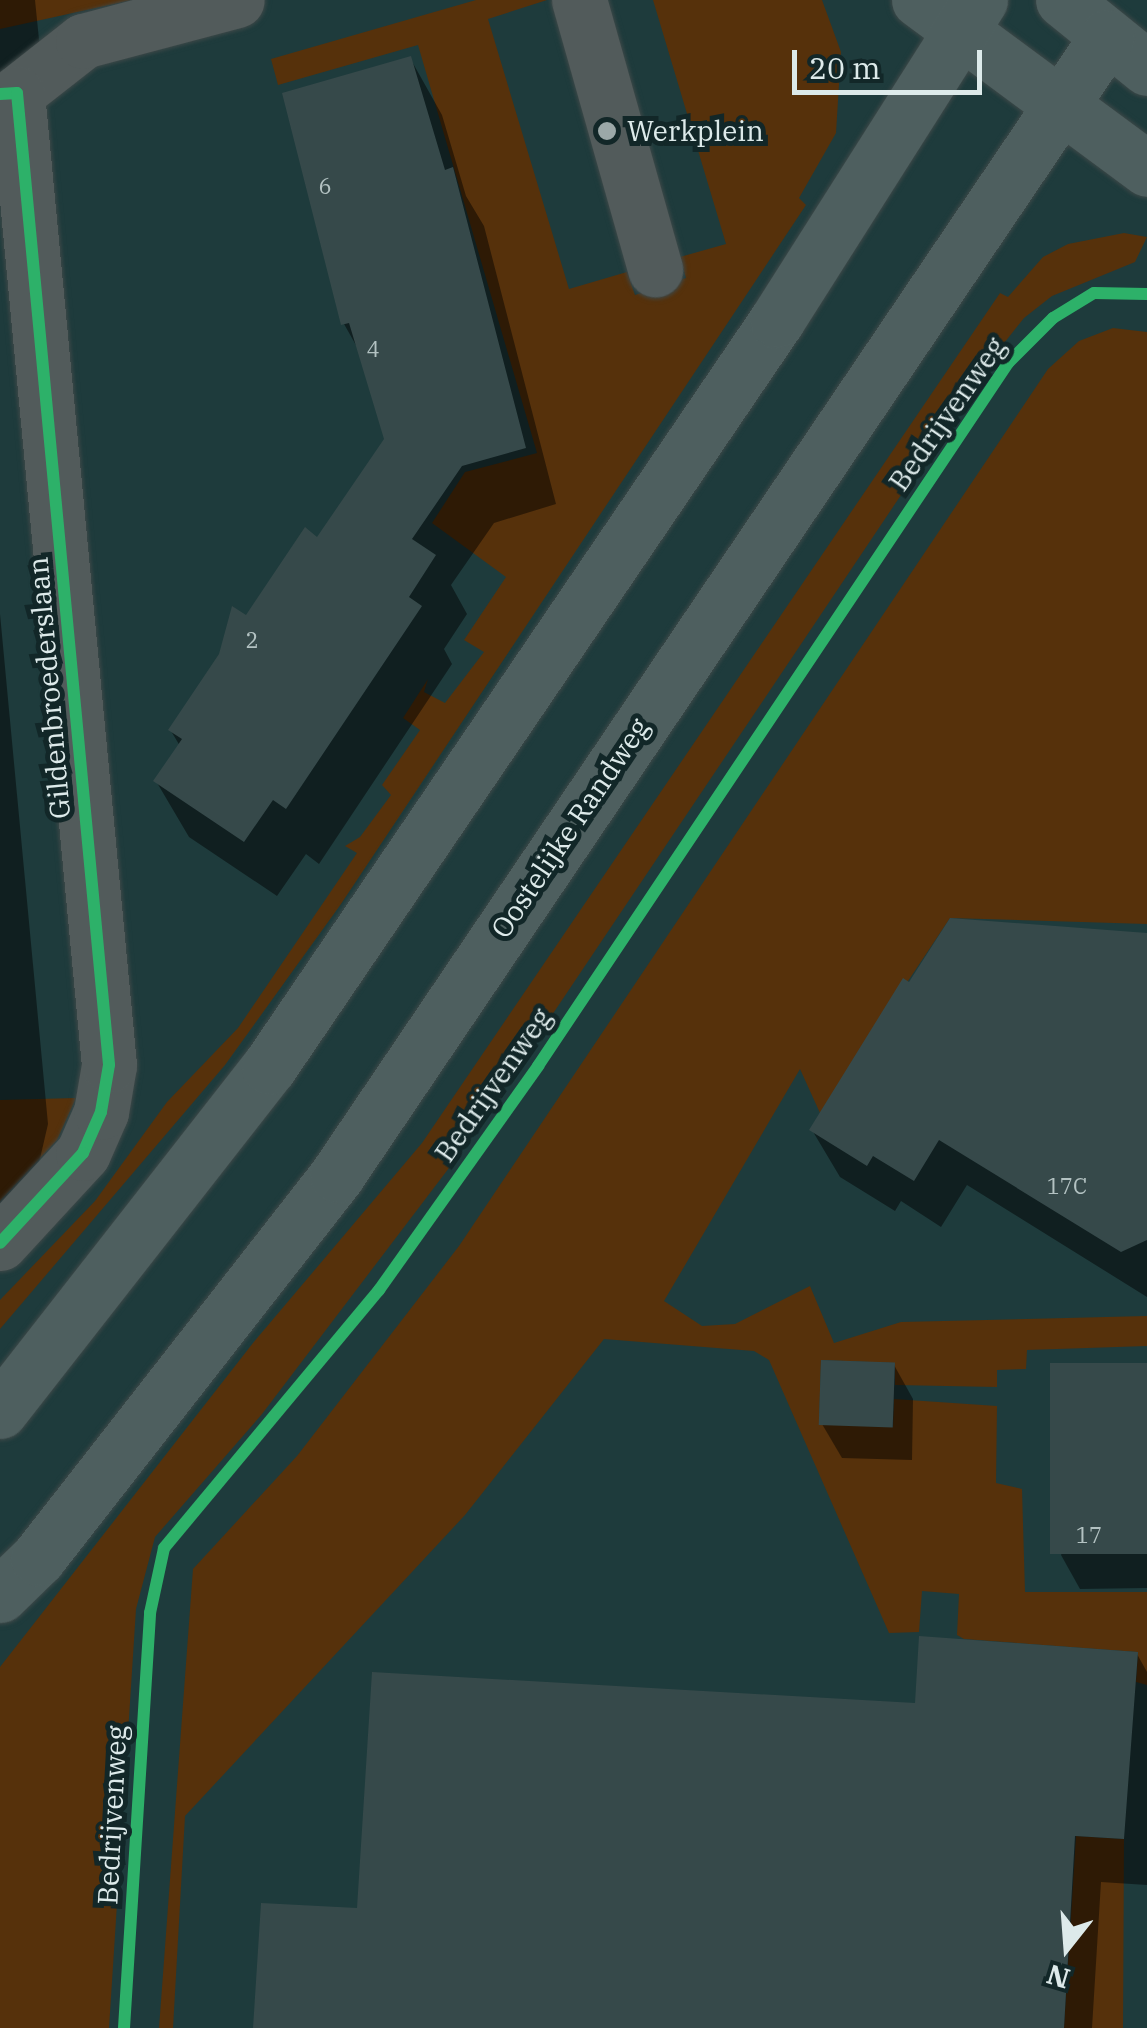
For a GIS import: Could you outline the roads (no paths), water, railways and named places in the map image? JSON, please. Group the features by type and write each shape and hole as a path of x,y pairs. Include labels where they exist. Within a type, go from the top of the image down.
{"main road":[{"path":"1063,0 1127,52"},
{"path":"0,1411 269,1066 777,320 953,11 1147,169"},
{"name":"Oostelijke Randweg","path":"0,1595 38,1558 336,1175 1061,100 1127,52"}],"street":[{"name":"Gildenbroederslaan","path":"0,1243 82,1154 101,1112 109,1065 8,94 83,41 237,0"},
{"path":"579,0 655,268"}],"place":[{"name":"Werkplein","path":"607,131"}]}
